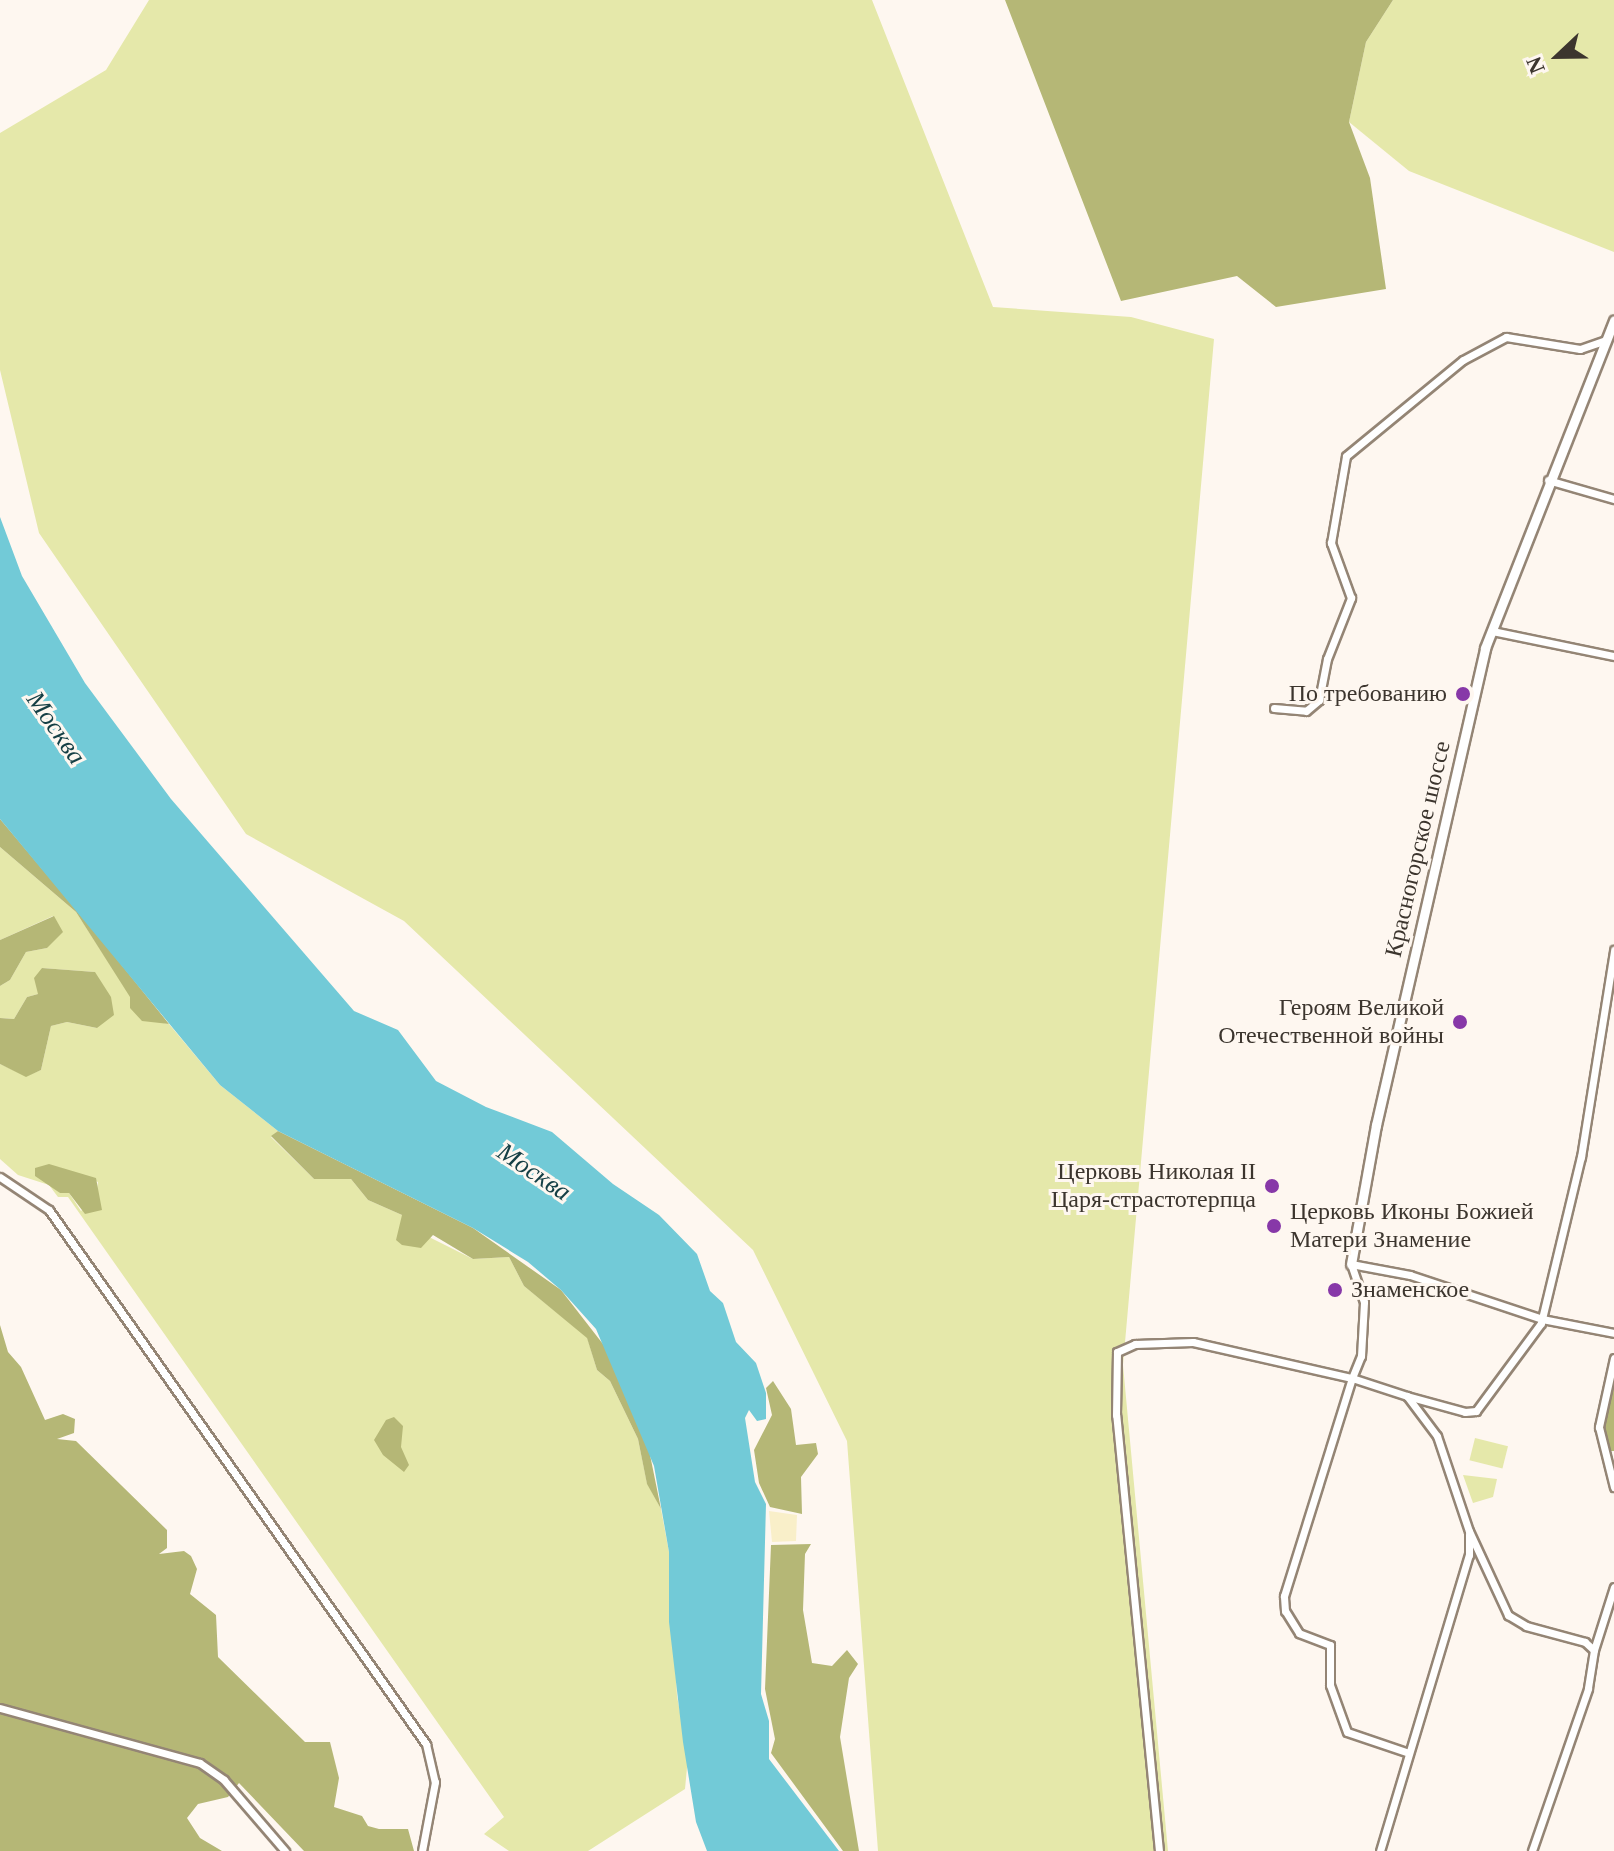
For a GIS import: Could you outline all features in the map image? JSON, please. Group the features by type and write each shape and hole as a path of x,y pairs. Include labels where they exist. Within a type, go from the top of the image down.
{"street":[{"name":"Красногорское шоссе","path":"1351,1264 1376,1125 1492,631 1548,480 1614,321"},
{"path":"1274,708 1306,711 1319,700 1327,659 1351,598 1331,543 1346,456 1463,360 1506,337 1580,349 1606,340"},
{"path":"1548,480 1614,499"},
{"path":"1492,631 1614,656"},
{"path":"1159,1851 1116,1415 1117,1352 1135,1344 1193,1342 1352,1378 1465,1412 1476,1411 1542,1319 1581,1157 1614,950"},
{"path":"0,1177 49,1210 426,1744 435,1782 422,1851"},
{"path":"1350,1283 1351,1264"},
{"path":"1351,1264 1410,1275 1542,1319 1614,1333"},
{"path":"1351,1264 1364,1302 1361,1356 1284,1596 1285,1611 1299,1633 1330,1645 1330,1685 1347,1732 1409,1753"},
{"path":"1614,1358 1599,1427 1614,1487"},
{"path":"1407,1396 1448,1458 1469,1531 1508,1615 1526,1626 1585,1642 1594,1650"},
{"path":"1380,1851 1469,1555 1469,1531"},
{"path":"1532,1851 1588,1689 1594,1650 1614,1587"},
{"path":"0,1708 200,1763 224,1780 285,1851"}],"green space":[{"path":"149,0 872,0 993,307 1131,317 1214,339 1123,1365 1168,1851 878,1851 847,1441 753,1250 404,921 246,834 39,533 0,370 0,133 106,70"},
{"path":"1005,0 1393,0 1366,42 1349,122 1370,178 1386,289 1276,307 1237,276 1121,301"},
{"path":"1393,0 1614,0 1614,252 1409,171 1349,122 1366,42"},
{"path":"0,819 169,1024 142,1021 130,1008 130,997 76,912 0,847"},
{"path":"0,847 76,912 131,997 153,1021 169,1024 220,1085 278,1131 271,1137 314,1179 351,1179 368,1200 402,1215 403,1224 473,1259 509,1257 524,1286 587,1337 597,1370 610,1381 638,1439 647,1483 661,1509 669,1552 677,1696 688,1757 685,1789 588,1851 509,1851 484,1834 504,1817 68,1197 58,1197 49,1185 18,1175 0,1159 0,1064 26,1076 41,1070 51,1026 67,1022 97,1028 95,972 42,968 38,994 27,997 14,1019 0,1018 0,986 10,980 26,952 47,948 53,916 0,940","holes":["58,1167 98,1182 96,1196 81,1211 69,1193 60,1193 52,1183"]},
{"path":"54,916 63,932 47,948 26,952 10,980 0,986 0,940"},
{"path":"42,968 95,972 111,997 114,1015 97,1028 67,1022 51,1026 41,1070 26,1077 0,1064 0,1018 14,1019 27,997 38,994 34,978"},
{"path":"278,1131 473,1228 561,1290 606,1348 648,1445 661,1509 647,1484 638,1439 610,1381 597,1370 587,1338 524,1286 509,1257 473,1259 433,1235 421,1248 402,1245 396,1240 402,1215 368,1200 351,1179 314,1179 271,1136"},
{"path":"49,1164 96,1178 102,1210 85,1214 69,1193 60,1193 35,1176 35,1168"},
{"path":"0,1325 8,1352 21,1367 45,1420 63,1414 75,1419 74,1433 57,1439 76,1441 167,1530 167,1548 159,1554 184,1551 191,1556 197,1569 190,1594 216,1615 218,1657 305,1742 330,1742 339,1778 334,1807 362,1816 368,1826 408,1829 414,1851 304,1851 239,1783 228,1797 198,1804 187,1818 200,1838 222,1851 0,1851"},
{"path":"1614,1380 1614,1451 1604,1451 1605,1418"},
{"path":"773,1381 791,1409 796,1445 816,1443 818,1454 801,1477 802,1514 770,1507 759,1483 754,1450 772,1415 766,1388"},
{"path":"394,1417 403,1426 401,1447 409,1465 404,1472 383,1455 374,1440 386,1420"},
{"path":"1475,1438 1508,1446 1502,1469 1469,1460"},
{"path":"1463,1475 1497,1479 1493,1497 1473,1503"},
{"path":"811,1544 805,1554 803,1610 812,1663 832,1666 847,1650 858,1664 849,1678 840,1737 859,1851 843,1851 771,1753 775,1739 765,1689 771,1545"}],"sand":[{"path":"769,1511 797,1515 796,1541 772,1542"}],"water":[{"name":"Москва","path":"0,517 22,576 85,683 171,799 354,1011 398,1030 436,1081 486,1107 552,1132 613,1184 659,1215 697,1254 710,1291 723,1303 736,1342 756,1363 766,1393 766,1419 757,1421 749,1410 745,1418 755,1482 766,1504 761,1694 769,1721 769,1759 839,1851 707,1851 696,1822 683,1742 669,1622 669,1552 654,1466 596,1329 561,1290 528,1262 473,1228 278,1131 220,1085 0,819"}],"place":[{"name":"По требованию","path":"1463,694"},
{"name":"Героям Великой Отечественной войны","path":"1460,1022"},
{"name":"Церковь Николая II Царя-страстотерпца","path":"1272,1186"},
{"name":"Церковь Иконы Божией Матери Знамение","path":"1274,1226"},
{"name":"Знаменское","path":"1335,1290"}]}
